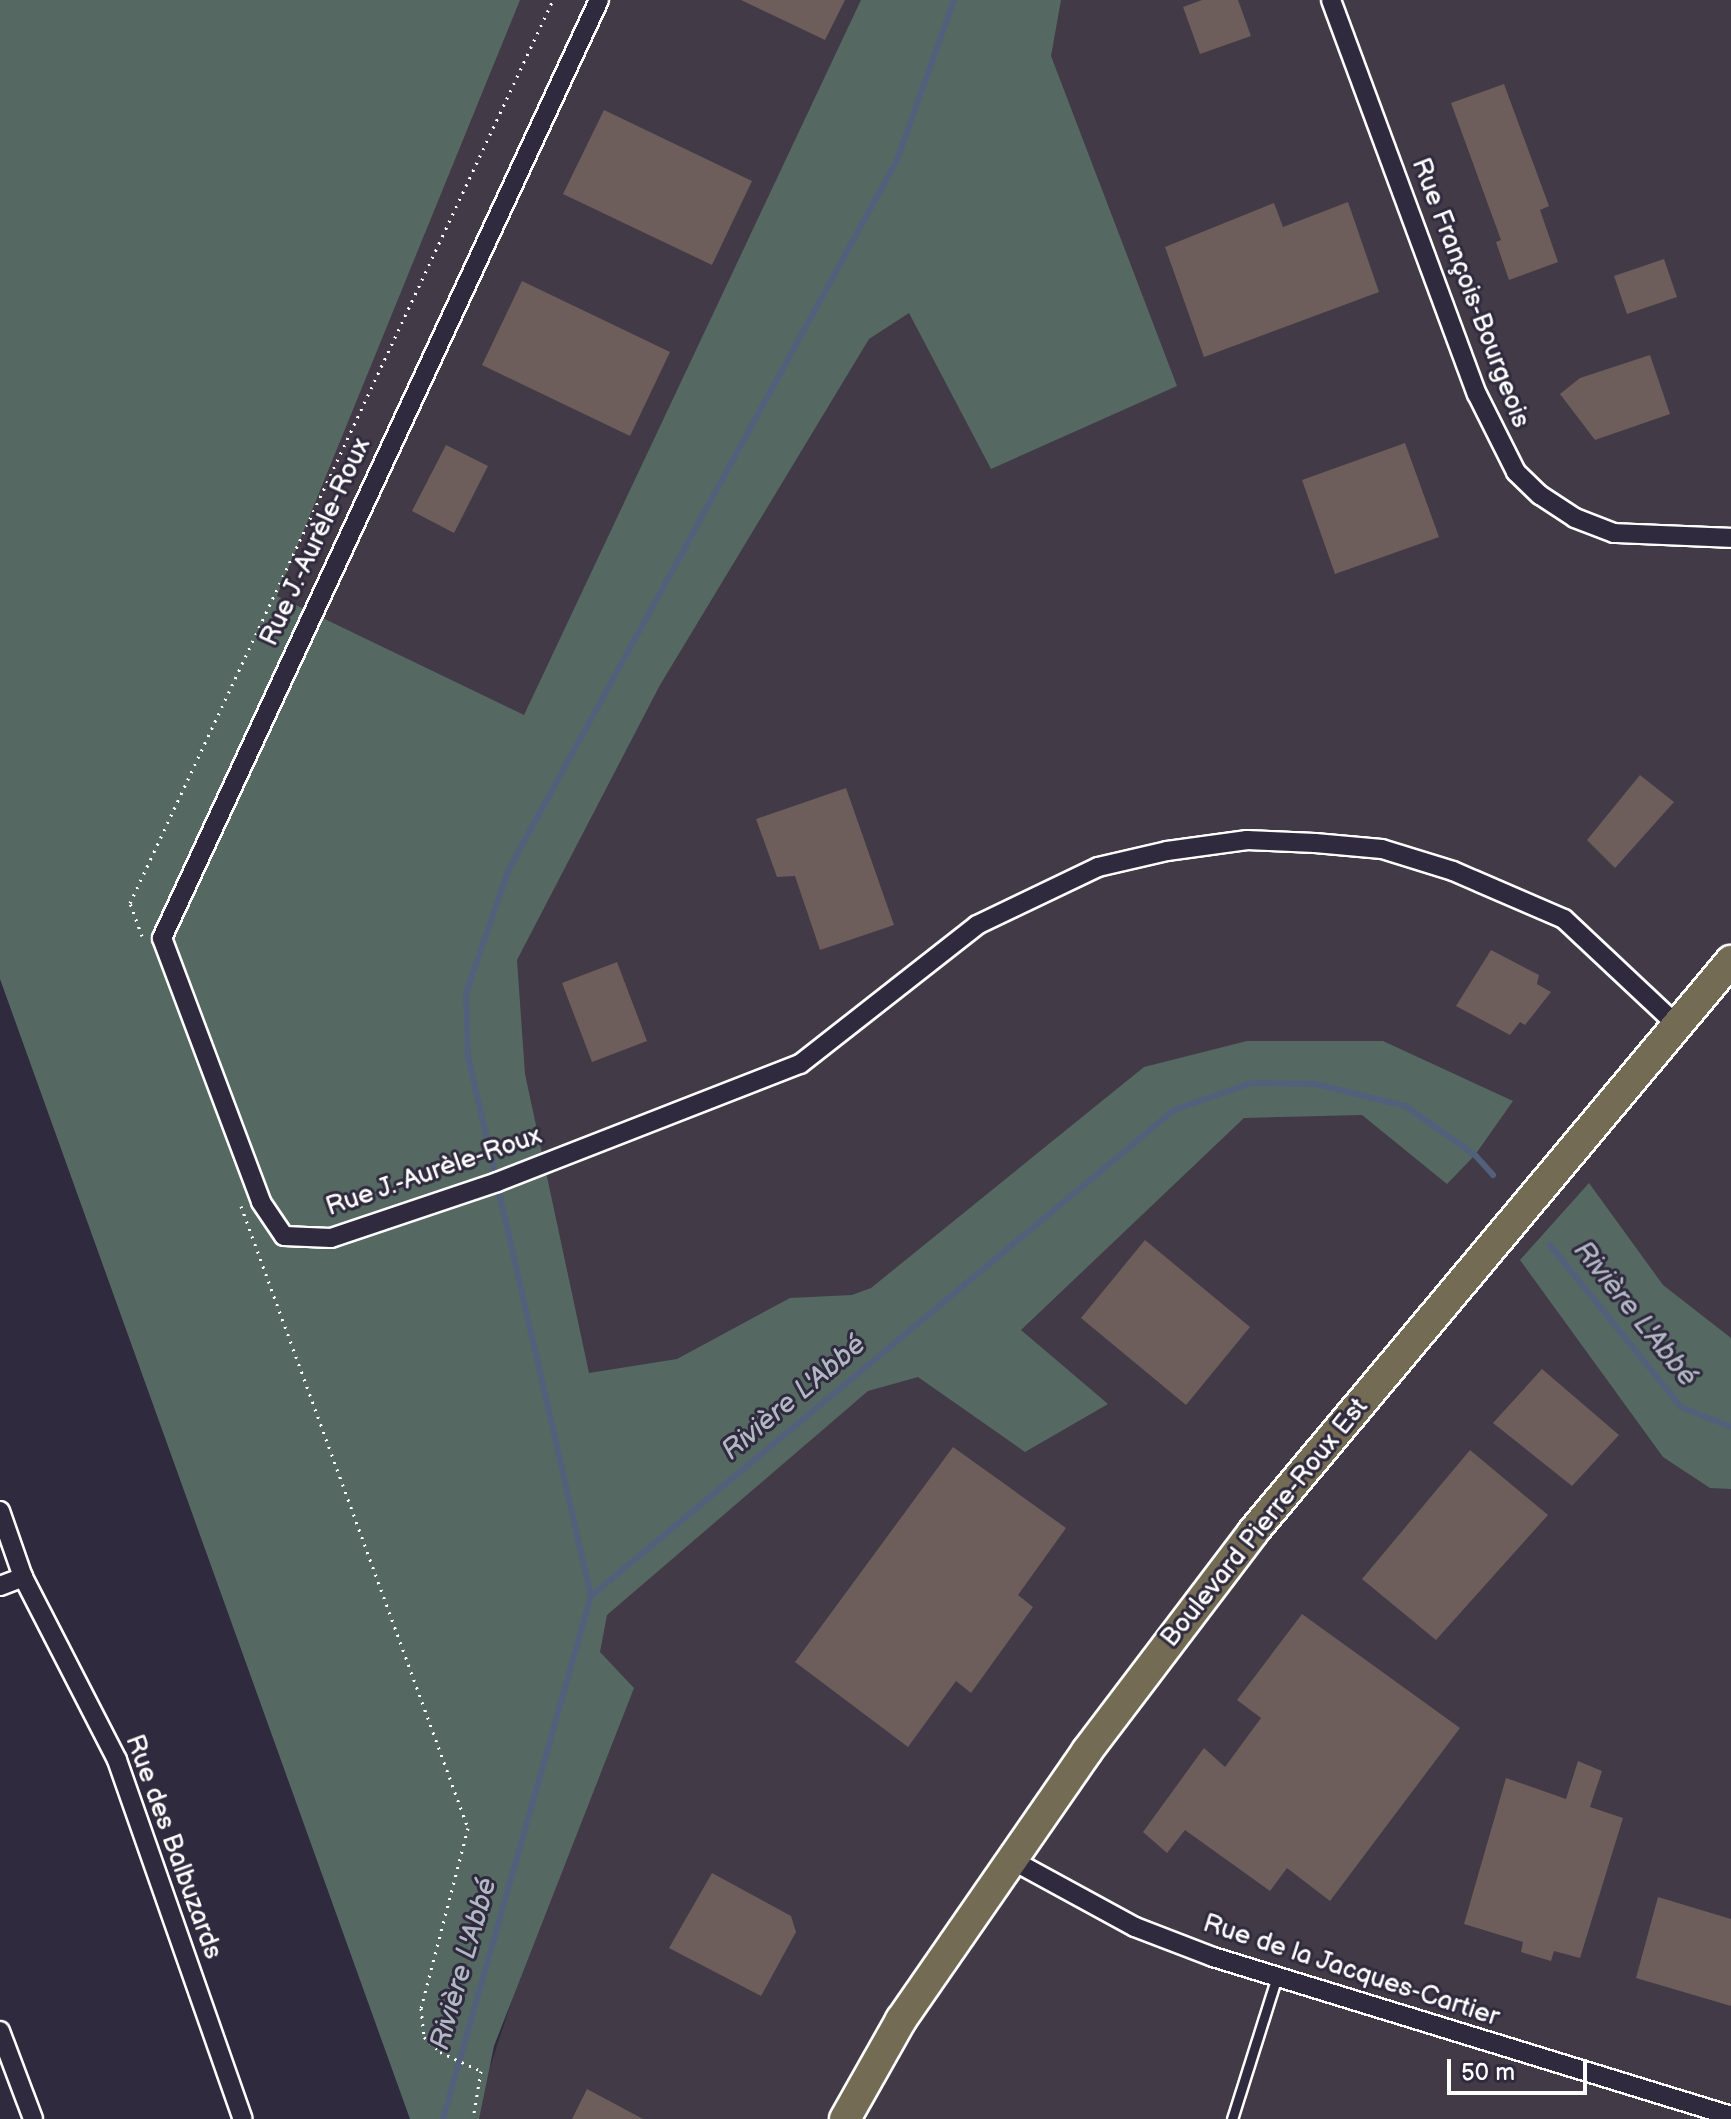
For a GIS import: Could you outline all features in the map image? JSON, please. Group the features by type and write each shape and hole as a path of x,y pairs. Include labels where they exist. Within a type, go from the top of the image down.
{"main road":[{"name":"Boulevard Pierre-Roux Est","path":"845,2119 901,2020 1087,1751 1253,1532 1731,961"}],"street":[{"name":"Rue J.-Aurèle-Roux","path":"599,0 162,938 261,1202 284,1236 331,1238 497,1182 800,1064 977,925 1084,873 1167,851 1247,840 1315,843 1382,849 1453,871 1564,919 1677,1025"},
{"name":"Rue François-Bourgeois","path":"1331,0 1477,394 1516,472 1575,518 1614,533 1731,538"},
{"name":"Rue des Balbuzards","path":"0,1511 23,1577 117,1760 243,2119"},
{"path":"0,1586 23,1577"},
{"name":"Rue de la Jacques-Cartier","path":"1012,1860 1135,1927 1277,1976 1725,2116"},
{"path":"0,2031 33,2119"}],"lane":[{"path":"1232,2119 1277,1976"}],"path":[{"path":"147,948 130,903 553,0"},
{"path":"239,1201 468,1828 421,2008 424,2037 440,2052 481,2071 473,2119"}],"shaded area":[{"path":"0,0 1731,0 1731,2119 473,2119 512,2000"}],"green space":[{"path":"0,0 520,0 277,596 524,715 861,0 1061,0 1051,56 1177,386 991,469 909,313 869,339 660,685 517,960 525,1074 589,1373 677,1359 790,1298 852,1295 871,1288 1144,1067 1247,1041 1383,1041 1513,1101 1475,1155 1447,1184 1362,1115 1244,1118 1021,1330 1108,1404 1025,1452 918,1377 868,1391 607,1615 600,1652 634,1688 494,2046 479,2119 410,2119 0,979"},
{"path":"1589,1183 1663,1285 1731,1338 1731,1489 1710,1488 1663,1457 1520,1260"}],"building":[{"path":"741,0 845,0 825,40"},
{"path":"1202,0 1238,0 1251,36 1200,54 1183,7"},
{"path":"1504,84 1549,206 1540,210 1558,262 1509,280 1496,242 1501,240 1451,103"},
{"path":"604,110 752,181 712,265 563,194"},
{"path":"1348,202 1379,292 1204,357 1165,247 1274,203 1283,227"},
{"path":"1664,259 1677,297 1627,314 1614,276"},
{"path":"522,281 670,352 630,436 482,365"},
{"path":"1650,355 1670,414 1595,440 1560,394 1580,378"},
{"path":"1405,443 1439,537 1335,574 1302,480"},
{"path":"446,445 488,466 454,533 412,511"},
{"path":"1640,775 1674,802 1615,868 1587,840"},
{"path":"846,788 894,925 820,950 795,876 777,877 756,819"},
{"path":"1491,950 1539,975 1537,984 1551,992 1525,1025 1520,1022 1510,1035 1456,1006"},
{"path":"617,962 647,1041 592,1062 562,983"},
{"path":"1145,1240 1250,1327 1186,1405 1081,1318"},
{"path":"1542,1369 1619,1435 1572,1486 1493,1423"},
{"path":"953,1447 1066,1528 1018,1595 1033,1607 971,1693 956,1681 908,1747 795,1662"},
{"path":"1470,1450 1548,1515 1436,1640 1362,1579"},
{"path":"1302,1614 1460,1728 1330,1901 1287,1868 1270,1891 1185,1830 1167,1853 1143,1832 1204,1748 1225,1767 1261,1718 1237,1700"},
{"path":"1578,1761 1602,1771 1590,1807 1623,1818 1580,1958 1554,1951 1551,1961 1521,1952 1523,1942 1464,1924 1506,1778 1566,1799"},
{"path":"712,1873 791,1916 796,1932 761,1996 669,1948"},
{"path":"1658,1897 1731,1919 1731,2006 1636,1978"},
{"path":"587,2089 643,2119 572,2119"}],"waterway":[{"path":"591,1596 468,1056 466,993 509,869 897,160 954,0"},
{"name":"Rivière L'Abbé","path":"443,2119 591,1596 1174,1110 1251,1083 1315,1084 1405,1106 1475,1155 1493,1175"},
{"name":"Rivière L'Abbé","path":"1550,1245 1681,1407 1731,1427"}]}
